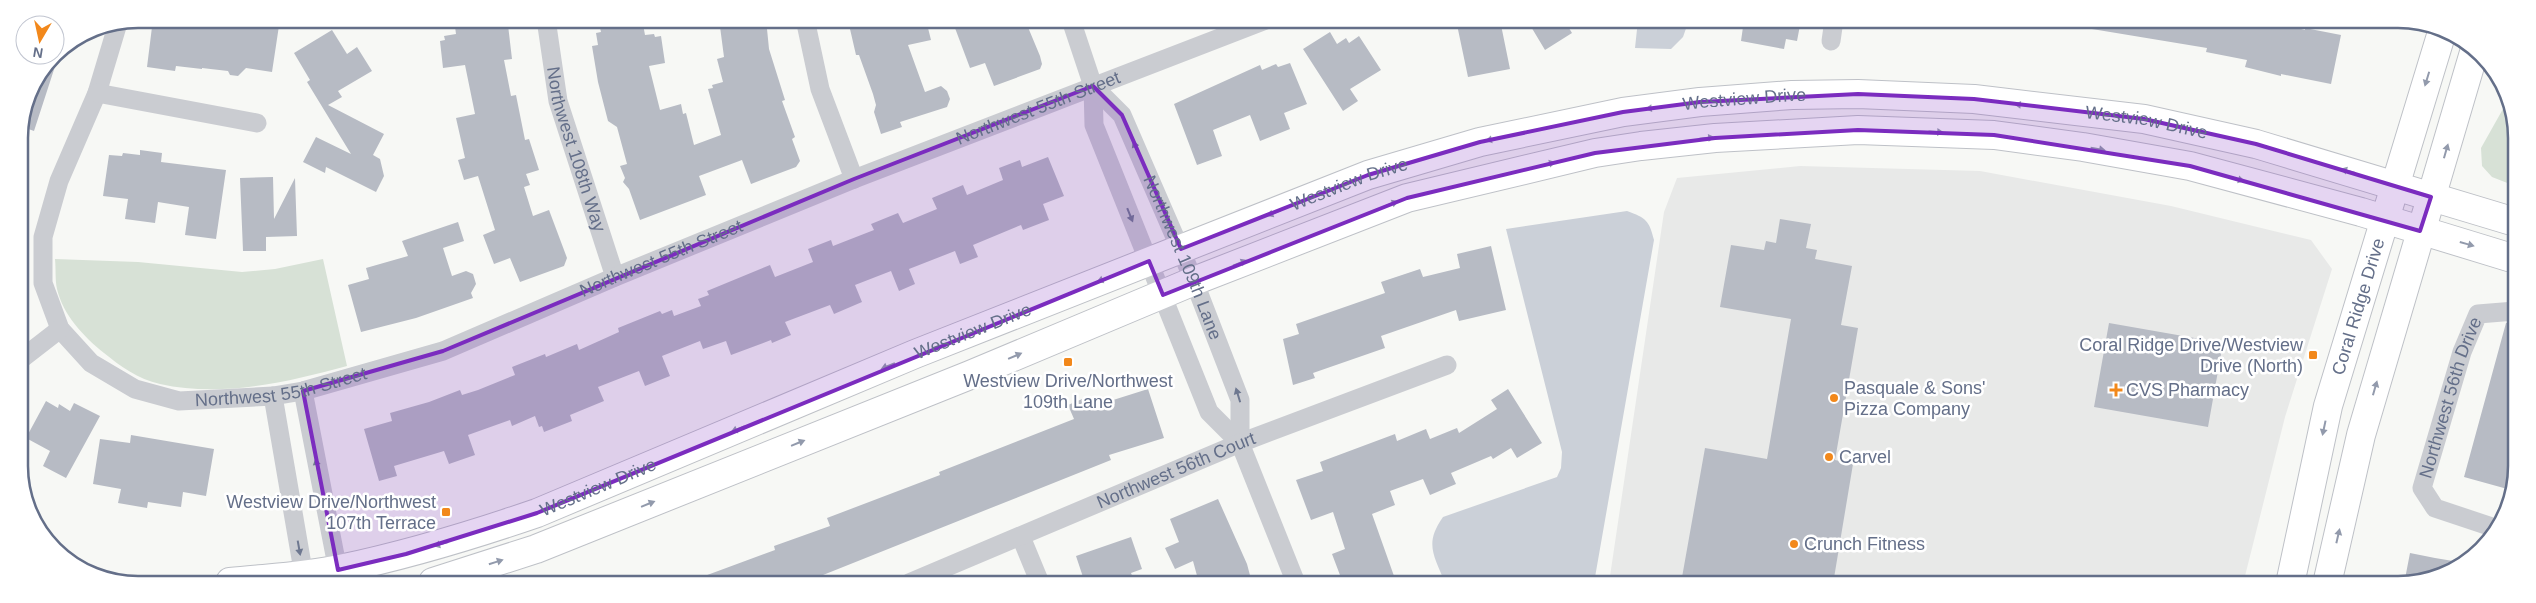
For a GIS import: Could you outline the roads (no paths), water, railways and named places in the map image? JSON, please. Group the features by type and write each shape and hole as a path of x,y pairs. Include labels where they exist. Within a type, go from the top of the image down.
{"street":[{"name":"Northwest 108th Way","path":"547,28 558,100 615,276"},
{"path":"807,28 820,89 854,179"},
{"name":"Northwest 109th Lane","path":"1073,28 1093,86 1094,125 1209,412 1240,443"},
{"name":"Northwest 55th Street","path":"60,329 91,363 135,389 179,401 272,396 303,392 443,351 615,276 854,179 1245,28"},
{"path":"1830,41 1832,28"},
{"path":"28,354 60,329 43,283 42,237 59,181 97,93 116,30"},
{"name":"Coral Ridge Drive","path":"2292,575 2328,406 2441,36"},
{"name":"Coral Ridge Drive","path":"2330,575 2361,435 2473,57"},
{"name":"Northwest 109th Lane","path":"1093,86 1122,115 1194,281 1240,400 1240,443 1293,575"},
{"path":"97,93 258,123"},
{"name":"Westview Drive","path":"339,576 537,513 915,354 1368,175 1480,142 1623,112 1700,102 1792,95 1858,94 1974,99 2144,119 2256,144 2508,220"},
{"name":"Westview Drive","path":"452,576 536,548 1194,281 1407,198 1586,155 1641,146 1715,138 1858,130 1994,135 2083,146 2190,166 2385,220 2508,257"},
{"name":"Northwest 56th Drive","path":"2490,526 2435,508 2422,488 2462,352 2478,314 2508,312"},
{"name":"Northwest 56th Court","path":"927,576 1240,443 1447,365"},
{"path":"303,392 339,576"},
{"path":"272,396 304,576"},
{"path":"1021,537 1037,576"}],"place":[{"name":"Coral Ridge Drive/Westview Drive (North)","path":"2313,355"},
{"name":"Westview Drive/Northwest 109th Lane","path":"1068,362"},
{"name":"CVS Pharmacy","path":"2116,390"},
{"name":"Pasquale & Sons' Pizza Company","path":"1834,398"},
{"name":"Carvel","path":"1829,457"},
{"name":"Westview Drive/Northwest 107th Terrace","path":"446,512"},
{"name":"Crunch Fitness","path":"1794,544"}]}
